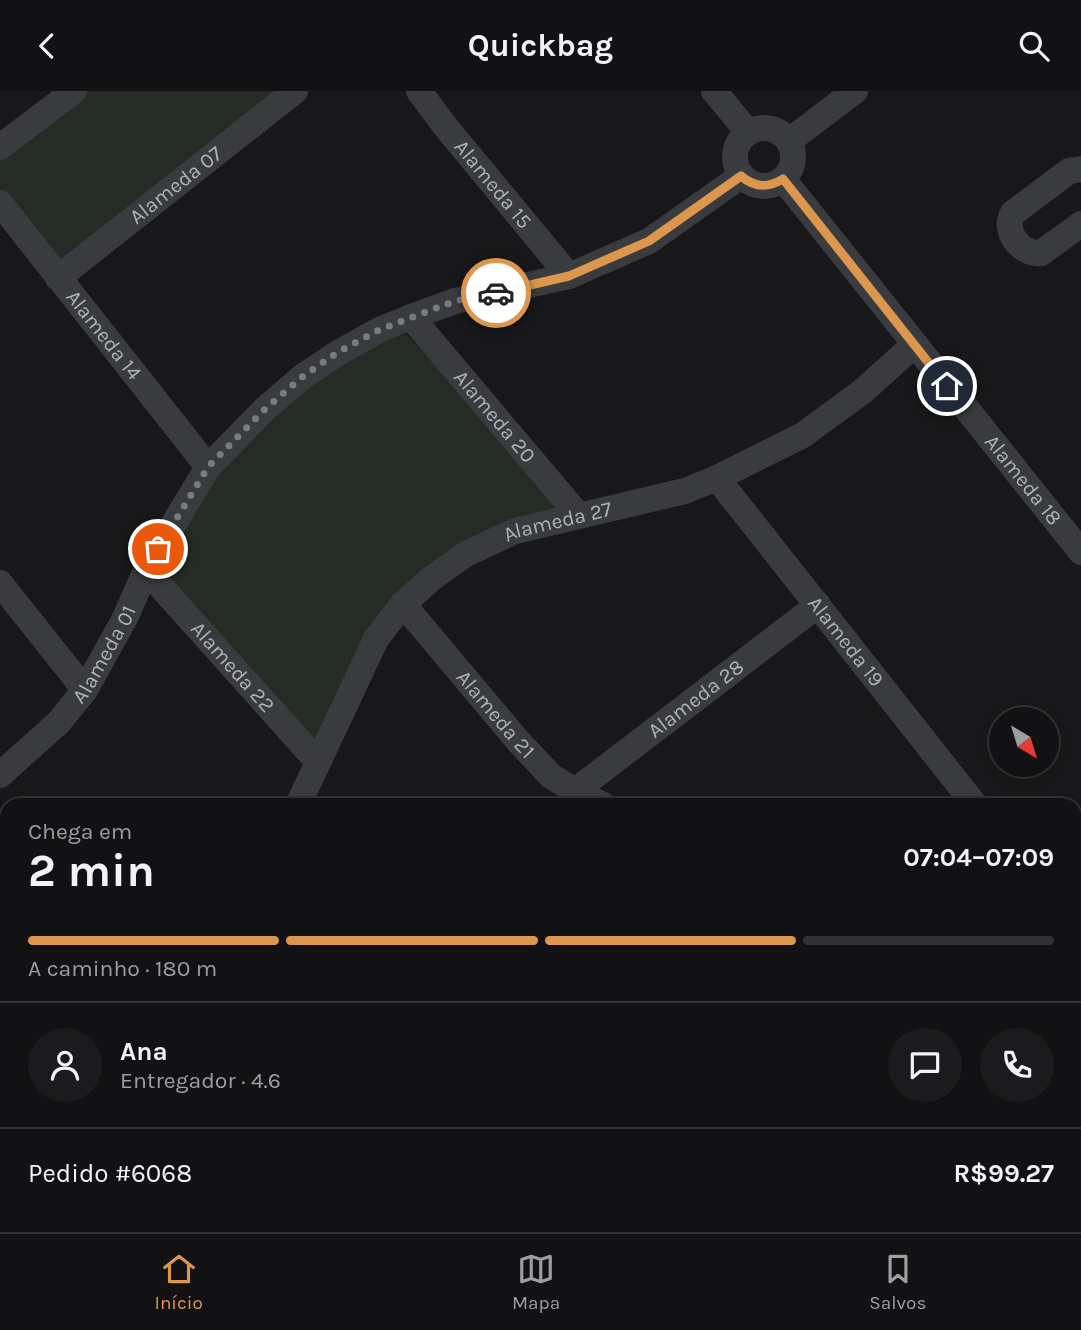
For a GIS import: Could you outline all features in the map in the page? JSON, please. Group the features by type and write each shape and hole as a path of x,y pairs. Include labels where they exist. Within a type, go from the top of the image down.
{"street":[{"path":"0,147 74,91"},
{"name":"Alameda 07","path":"58,278 295,91"},
{"name":"Alameda 15","path":"419,91 569,276"},
{"path":"714,91 748,132"},
{"path":"789,141 855,91"},
{"path":"766,127 783,134 789,141 793,149 792,165 783,179 766,186 757,185 741,176 735,161 735,152 748,132 766,127"},
{"path":"1081,169 1069,171 1021,206 1013,213 1009,227 1022,248 1029,253 1041,253 1081,224"},
{"name":"Alameda 01","path":"0,775 59,723 85,690 125,618 146,570 208,467 265,409 302,377 338,352 379,330 411,317 455,301 569,276 649,241 741,176"},
{"name":"Alameda 18","path":"783,179 1081,552"},
{"name":"Alameda 14","path":"0,203 208,467"},
{"name":"Alameda 20","path":"411,317 579,516"},
{"name":"Alameda 27","path":"301,798 376,639 402,604 432,578 466,554 515,531 685,491 717,478 803,435 863,391 914,345"},
{"name":"Alameda 19","path":"717,478 970,798"},
{"name":"Alameda 22","path":"146,570 318,762"},
{"path":"0,583 85,690"},
{"name":"Alameda 21","path":"402,604 551,776 589,798"},
{"name":"Alameda 28","path":"575,791 818,605"}],"shaded area":[{"path":"74,91 295,91 58,278 0,203 0,147"},
{"path":"406,334 579,516 490,543 403,604 318,762 146,570 208,467 338,353"}],"way so far":[{"path":"158,549 208,467 265,409 302,377 338,352 379,330 455,301 496,293"}],"route":[{"path":"496,293 569,276 649,241 741,176 748,182 766,186 783,179 947,386"}]}
